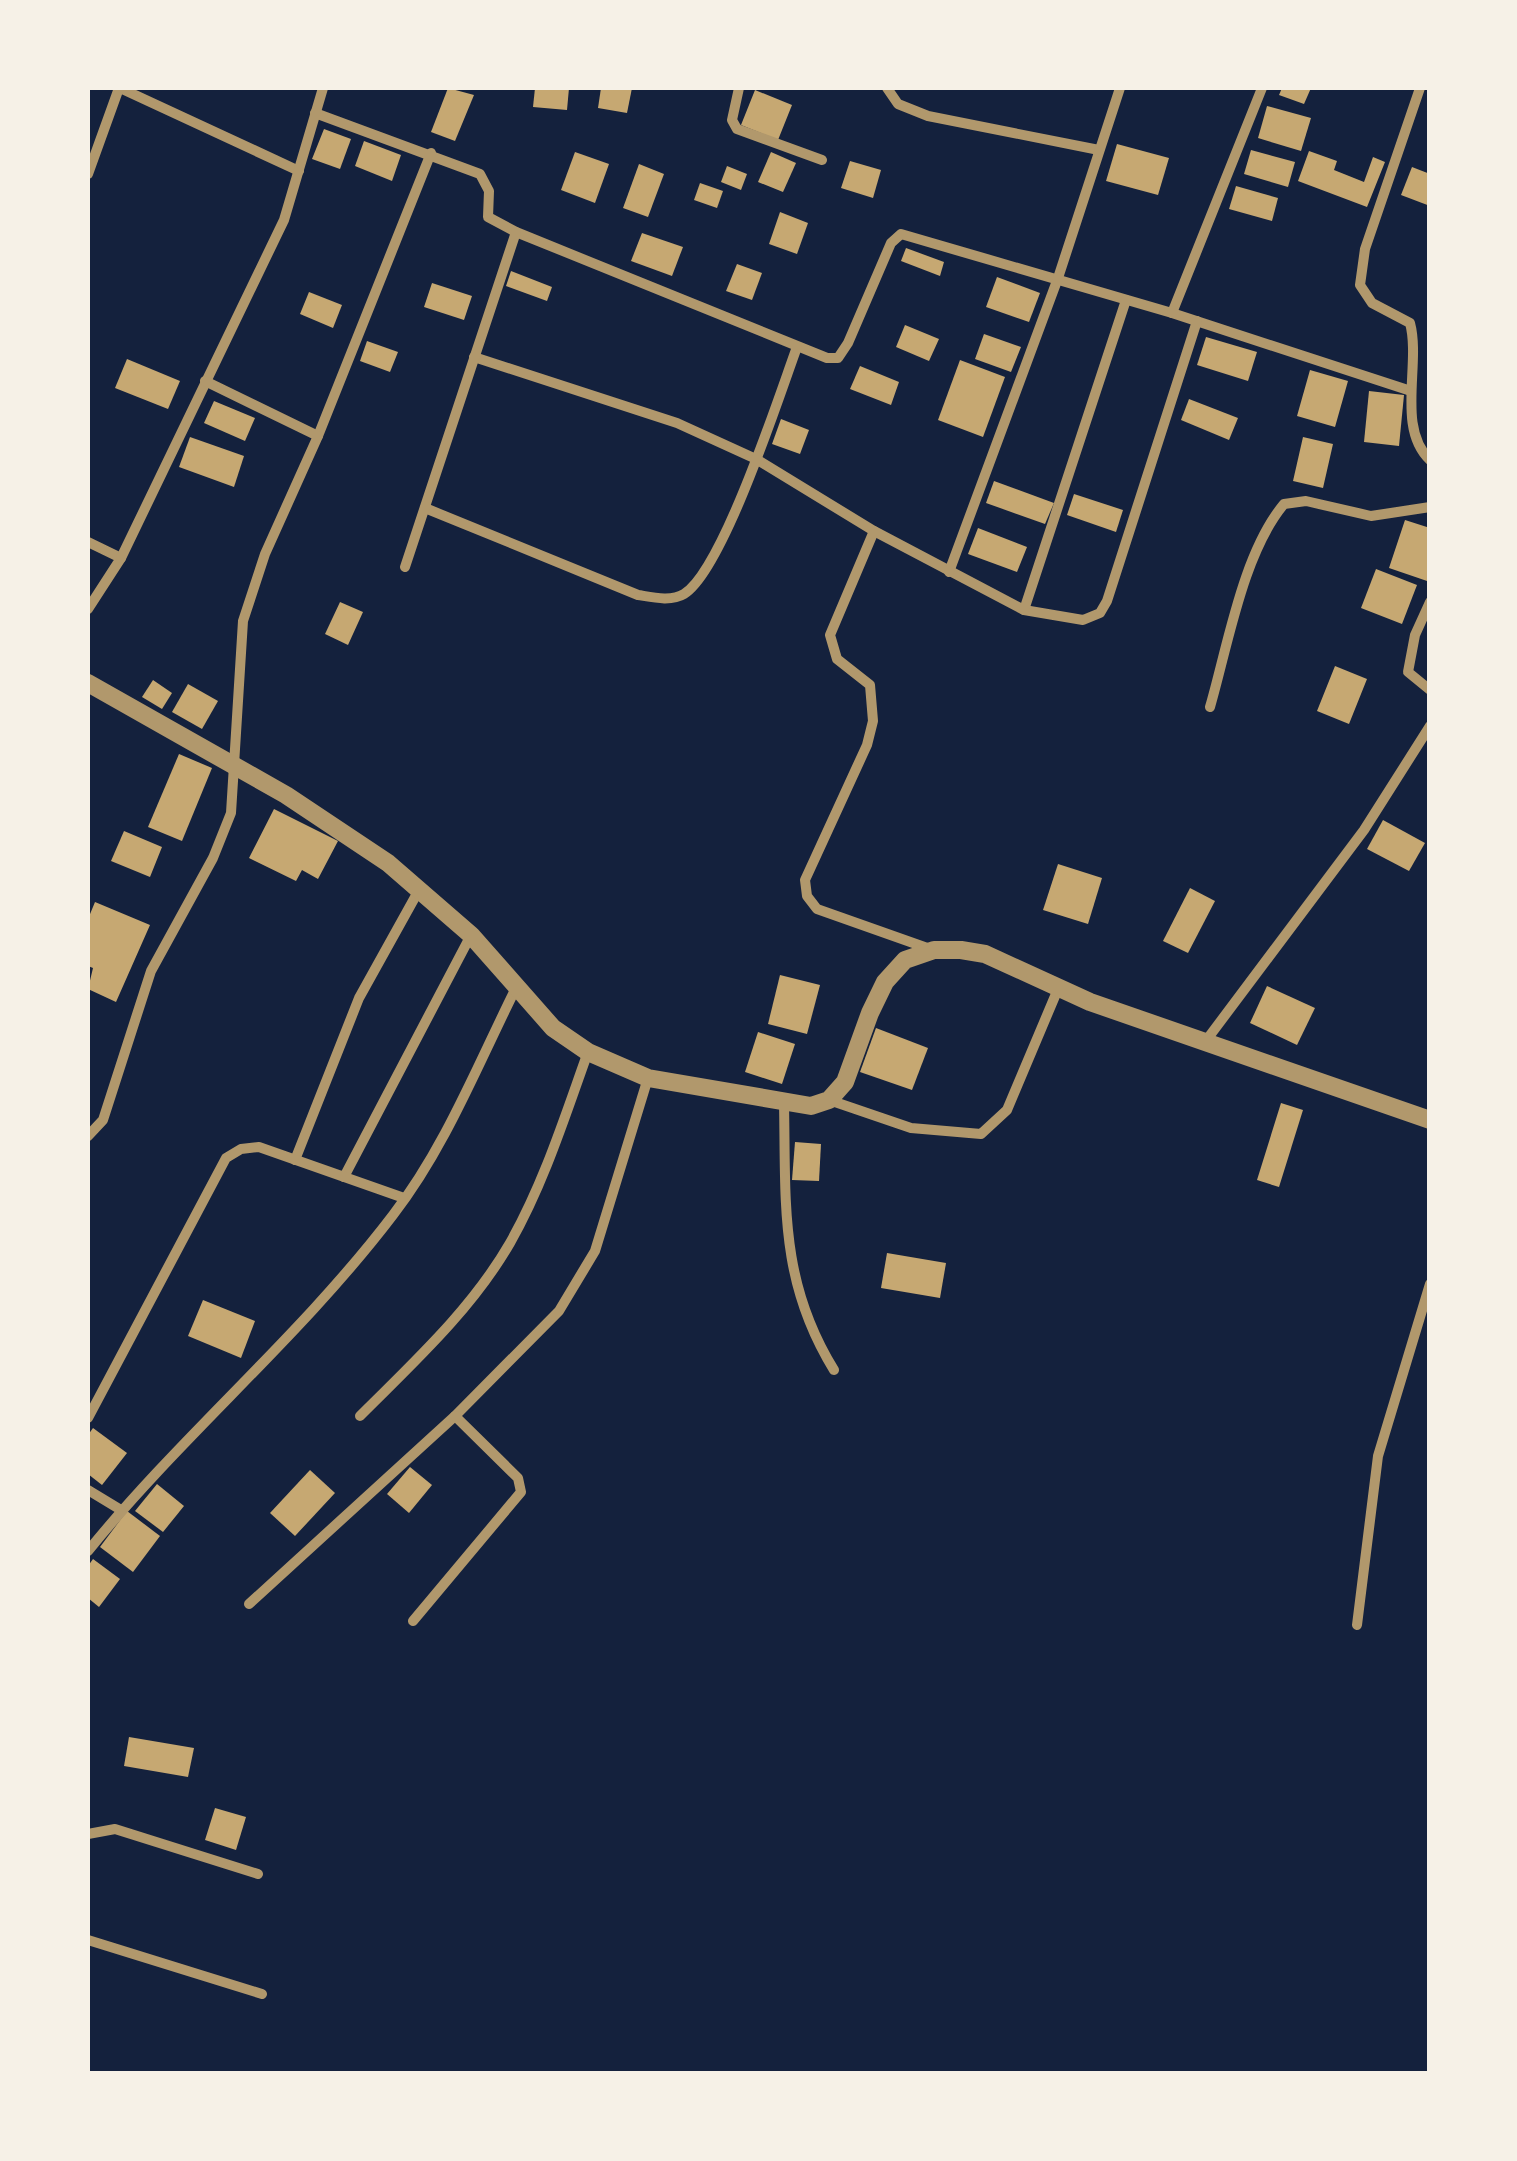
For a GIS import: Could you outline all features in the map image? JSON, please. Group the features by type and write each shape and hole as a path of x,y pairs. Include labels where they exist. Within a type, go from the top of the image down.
{"street":[{"path":"88,174 119,88 299,172"},
{"path":"88,609 121,558 179,445 205,381 284,220 323,88"},
{"path":"740,88 732,120 737,129 822,160"},
{"path":"886,88 898,104 928,116 1099,150"},
{"path":"949,572 1058,278 1120,88"},
{"path":"1172,313 1262,88"},
{"path":"1420,88 1360,275 1364,295 1410,324 1415,342 1412,391 1416,436 1430,460"},
{"path":"315,114 480,174 489,191 488,217 516,232 797,347 838,358 890,243 901,234 1172,313 1412,391"},
{"path":"88,1136 102,1120 151,971 213,858 231,813 243,622 266,554 318,436 430,153"},
{"path":"405,567 516,232"},
{"path":"1024,610 1126,300"},
{"path":"474,357 640,410 756,459 874,530 1024,610 1083,620 1100,613 1107,601 1196,321"},
{"path":"424,508 638,595 672,598 684,594 704,568 756,459 797,347"},
{"path":"205,381 318,436"},
{"path":"1210,707 1256,552 1269,522 1284,504 1306,501 1371,516 1430,507"},
{"path":"874,530 830,635 838,659 870,685 873,721 866,744 809,862 805,880 817,909 934,950 985,954 1058,989 1430,1120"},
{"path":"88,542 121,558"},
{"path":"1430,602 1415,635 1408,672 1430,690"},
{"path":"88,683 346,832 471,935 553,1028 588,1052 648,1078 811,1106 828,1100 844,1082 885,982 905,960 934,950"},
{"path":"1205,1042 1364,830 1430,726"},
{"path":"296,1160 359,998 419,890"},
{"path":"344,1177 471,935"},
{"path":"88,1551 121,1510 268,1360 404,1198 437,1146 516,988"},
{"path":"828,1100 911,1128 981,1134 1007,1110 1058,989"},
{"path":"360,1416 436,1340 508,1246 533,1198 588,1052"},
{"path":"248,1604 456,1416 559,1311 579,1282 611,1208 648,1078"},
{"path":"784,1102 790,1262 811,1333 834,1370"},
{"path":"88,1418 226,1158 240,1148 259,1147 404,1198"},
{"path":"1357,1625 1378,1456 1430,1284"},
{"path":"413,1621 521,1492 518,1478 456,1416"},
{"path":"88,1490 121,1510"},
{"path":"88,1834 115,1829 258,1874"},
{"path":"88,1940 262,1994"}],"building":[{"path":"448,88 474,95 455,141 431,132"},
{"path":"535,88 569,88 567,110 533,107"},
{"path":"601,88 632,88 627,113 598,108"},
{"path":"1282,88 1311,88 1304,104 1279,95"},
{"path":"755,90 792,105 778,140 741,125"},
{"path":"1267,106 1311,118 1301,151 1258,138"},
{"path":"324,129 351,139 340,169 312,159"},
{"path":"364,141 401,155 392,181 355,166"},
{"path":"1117,144 1169,158 1158,195 1106,181"},
{"path":"1251,150 1295,162 1288,187 1244,174"},
{"path":"1309,151 1337,161 1334,170 1364,182 1373,157 1385,162 1367,207 1298,181"},
{"path":"575,152 609,164 595,203 561,190"},
{"path":"771,152 796,163 783,192 758,182"},
{"path":"850,161 881,170 873,198 841,188"},
{"path":"639,164 664,174 648,217 623,208"},
{"path":"727,166 747,174 741,190 721,182"},
{"path":"1412,167 1430,174 1430,206 1401,195"},
{"path":"700,183 723,191 717,208 694,200"},
{"path":"1236,186 1278,198 1272,221 1229,209"},
{"path":"780,212 808,223 797,254 769,244"},
{"path":"642,233 683,247 672,276 631,261"},
{"path":"906,248 944,262 940,276 901,261"},
{"path":"737,264 762,273 752,300 726,291"},
{"path":"511,271 552,287 547,301 506,286"},
{"path":"997,277 1040,293 1029,322 986,307"},
{"path":"432,283 472,296 464,320 424,307"},
{"path":"309,292 342,305 333,328 300,314"},
{"path":"905,325 939,339 929,361 896,347"},
{"path":"984,334 1021,347 1011,372 975,359"},
{"path":"1206,337 1257,352 1248,381 1197,365"},
{"path":"367,341 398,352 390,372 360,361"},
{"path":"127,359 180,381 168,409 115,388"},
{"path":"960,360 1005,377 983,437 938,420"},
{"path":"860,366 899,382 891,405 850,389"},
{"path":"1310,370 1348,381 1335,427 1297,416"},
{"path":"1369,391 1404,395 1399,446 1364,442"},
{"path":"1189,399 1238,418 1229,440 1181,420"},
{"path":"214,401 255,418 245,441 204,423"},
{"path":"781,419 809,430 800,454 772,444"},
{"path":"190,437 244,456 234,487 179,467"},
{"path":"1303,437 1333,444 1323,488 1293,481"},
{"path":"994,481 1054,503 1045,524 986,503"},
{"path":"1074,494 1123,510 1116,532 1067,515"},
{"path":"1405,520 1430,528 1430,582 1389,568"},
{"path":"978,528 1027,547 1017,572 968,554"},
{"path":"1376,569 1417,585 1402,624 1361,608"},
{"path":"340,602 363,612 348,645 325,634"},
{"path":"1335,666 1367,679 1349,724 1317,711"},
{"path":"153,680 172,693 162,709 142,697"},
{"path":"188,684 218,701 202,729 172,712"},
{"path":"179,754 212,768 182,841 148,827"},
{"path":"274,809 338,841 318,879 302,870 296,881 249,858"},
{"path":"1383,820 1425,843 1409,871 1367,849"},
{"path":"124,831 162,847 150,877 111,861"},
{"path":"1058,864 1102,878 1088,924 1043,910"},
{"path":"1190,888 1215,901 1188,953 1163,941"},
{"path":"95,902 150,925 116,1002 88,989 93,968 88,966 88,919"},
{"path":"780,975 820,985 807,1034 768,1024"},
{"path":"1267,986 1315,1008 1297,1045 1250,1023"},
{"path":"876,1028 928,1048 912,1090 860,1072"},
{"path":"758,1032 795,1044 782,1084 745,1072"},
{"path":"1281,1103 1303,1110 1279,1187 1257,1180"},
{"path":"795,1142 821,1144 819,1181 792,1180"},
{"path":"887,1253 946,1263 940,1298 881,1288"},
{"path":"203,1300 255,1321 241,1358 188,1336"},
{"path":"93,1428 127,1453 102,1485 88,1474 88,1435"},
{"path":"410,1467 432,1485 409,1513 387,1494"},
{"path":"310,1470 335,1493 295,1536 270,1513"},
{"path":"157,1484 184,1506 163,1532 135,1511"},
{"path":"127,1511 160,1536 133,1572 100,1547"},
{"path":"93,1559 120,1579 99,1607 88,1598 88,1566"},
{"path":"129,1737 194,1748 188,1777 124,1766"},
{"path":"215,1808 246,1817 236,1850 205,1840"}]}
